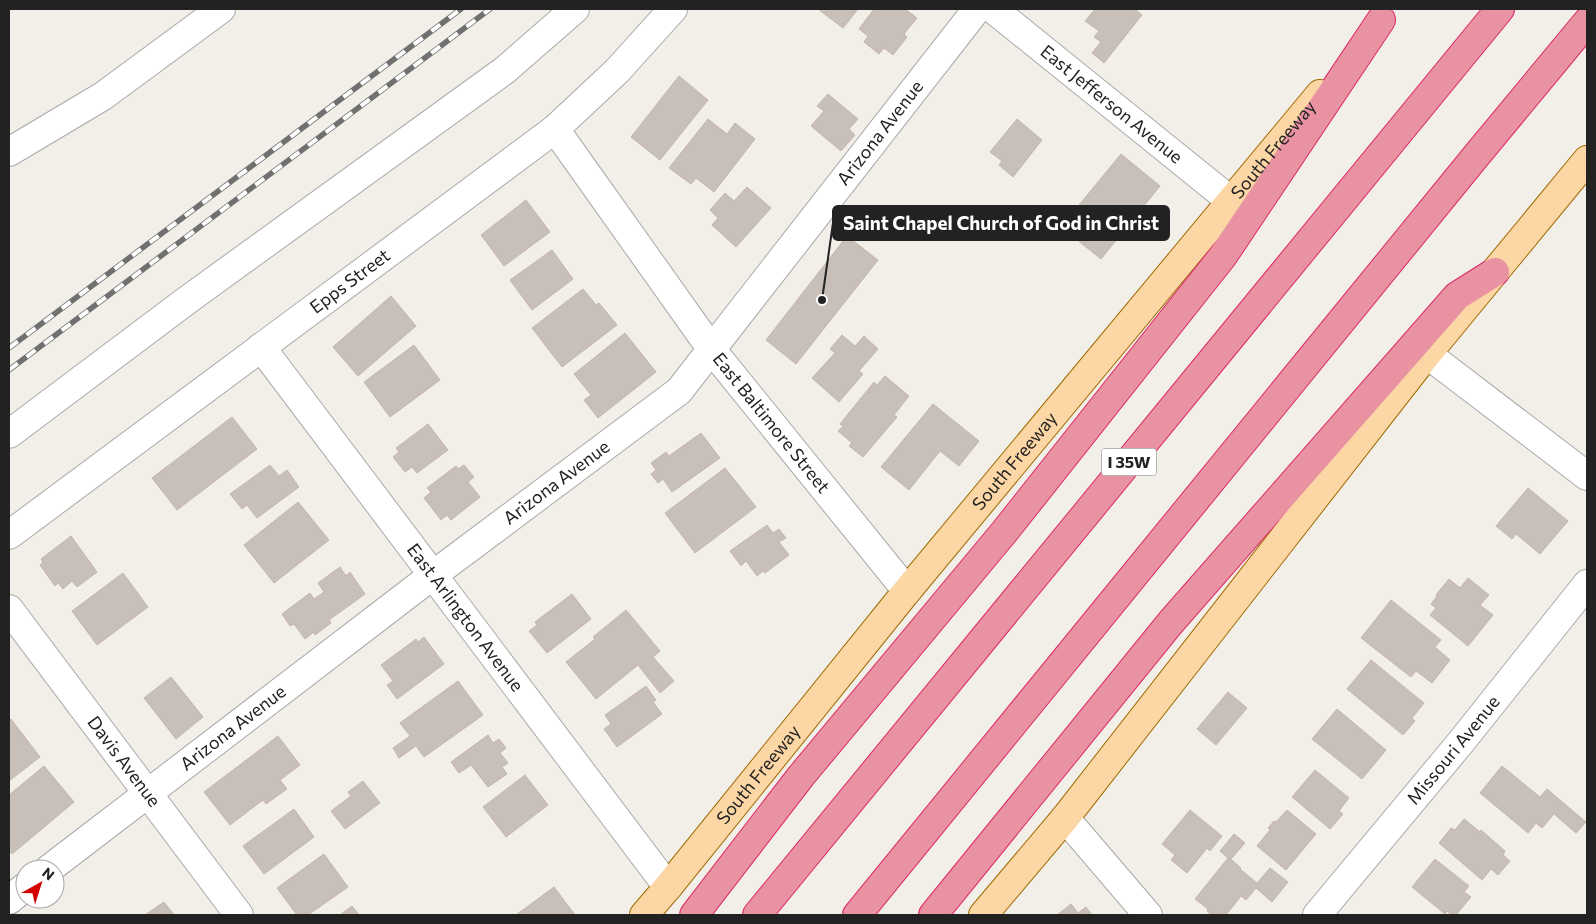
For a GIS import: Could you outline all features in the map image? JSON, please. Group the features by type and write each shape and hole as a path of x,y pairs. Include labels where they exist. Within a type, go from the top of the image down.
{"highway":[{"name":"I 35W","path":"757,915 1500,9"},
{"path":"694,915 801,776 1005,531 1223,256 1385,14"},
{"path":"857,915 1587,22"},
{"path":"933,915 1171,622 1457,296 1495,272"}],"main road":[{"name":"South Freeway","path":"644,915 907,591 1385,14"},
{"path":"983,915 1065,818 1428,354 1587,160"}],"street":[{"path":"9,152 103,96 221,9"},
{"path":"9,434 186,302 505,70 575,9"},
{"name":"Epps Street","path":"9,535 555,129 617,72 673,9"},
{"name":"Arizona Avenue","path":"62,859 433,575 679,390 977,9"},
{"name":"East Jefferson Avenue","path":"994,9 1231,201"},
{"name":"East Baltimore Street","path":"555,129 712,350 907,591"},
{"name":"East Arlington Avenue","path":"261,347 668,887"},
{"path":"1428,354 1587,476"},
{"name":"Missouri Avenue","path":"1317,915 1461,742 1587,584"},
{"name":"Davis Avenue","path":"9,609 239,915"},
{"path":"1065,818 1148,915"}],"building":[{"path":"818,9 858,9 843,28"},
{"path":"874,9 905,9 917,18 904,34 907,37 893,55 884,48 879,54 864,42 868,36 859,29"},
{"path":"1095,9 1135,9 1142,15 1104,63 1092,53 1101,42 1094,37 1099,31 1085,21"},
{"path":"679,76 708,100 660,160 631,137"},
{"path":"828,94 858,119 849,129 855,135 841,151 811,126 824,111 817,106"},
{"path":"708,119 727,134 735,123 755,139 714,192 696,178 691,184 669,168"},
{"path":"1017,119 1042,140 1013,177 999,165 1002,161 990,152"},
{"path":"1121,154 1160,186 1101,259 1061,227"},
{"path":"747,187 771,208 736,247 712,225 718,218 710,210 725,193 734,201"},
{"path":"526,200 550,232 504,266 481,235"},
{"path":"847,236 878,260 796,364 766,340"},
{"path":"552,250 573,279 532,310 510,280"},
{"path":"583,289 596,305 599,303 617,325 562,367 532,328"},
{"path":"391,296 416,326 358,376 333,347"},
{"path":"625,333 656,372 598,418 584,400 591,395 574,374"},
{"path":"842,335 855,346 864,336 878,349 859,371 863,374 839,402 812,378 835,353 830,349"},
{"path":"414,345 440,380 390,417 364,382"},
{"path":"885,376 909,396 894,415 897,417 863,457 849,446 852,443 838,431 843,426 840,424 874,382 877,385"},
{"path":"933,404 979,441 959,466 940,451 909,490 881,467"},
{"path":"232,417 257,449 177,510 152,478"},
{"path":"428,424 448,450 417,473 412,467 405,472 393,457 399,452 396,448"},
{"path":"701,433 720,458 672,492 663,479 658,483 651,474 656,470 651,463 666,452 669,456"},
{"path":"270,465 279,476 287,470 299,487 257,518 247,505 242,509 230,494"},
{"path":"464,465 474,477 468,482 480,497 451,520 447,515 441,520 424,498 431,492 427,488 456,466 458,469"},
{"path":"725,468 756,507 695,553 665,513"},
{"path":"1528,488 1568,521 1540,554 1516,534 1512,539 1496,526"},
{"path":"298,502 329,540 274,583 244,545"},
{"path":"767,525 773,533 779,529 786,538 779,542 789,555 765,573 763,571 757,576 746,561 741,566 730,551"},
{"path":"71,536 97,572 77,587 72,581 63,589 58,583 55,586 40,565 43,562 41,559"},
{"path":"340,567 346,576 350,572 365,594 329,620 331,623 315,635 314,632 305,639 294,624 290,626 282,614 310,593 314,599 324,592 318,583"},
{"path":"123,573 148,607 97,645 72,611"},
{"path":"1468,578 1489,595 1480,605 1493,615 1468,646 1430,615 1436,608 1431,604 1449,579 1460,588"},
{"path":"572,594 591,619 547,653 529,631 537,625 535,622"},
{"path":"1391,600 1441,640 1435,647 1450,660 1432,683 1416,671 1411,677 1361,638"},
{"path":"626,610 660,651 653,657 674,681 660,693 638,665 596,699 566,662 595,639 593,637"},
{"path":"424,637 444,664 397,699 387,685 393,681 381,665 416,639 418,642"},
{"path":"1371,660 1424,703 1412,718 1415,721 1403,735 1347,689"},
{"path":"171,677 203,717 176,739 144,698"},
{"path":"458,681 483,715 424,757 416,746 399,758 393,748 410,736 400,723"},
{"path":"646,686 656,700 653,702 662,714 617,747 604,729 611,724 605,715"},
{"path":"1228,692 1247,708 1216,745 1197,729"},
{"path":"1337,709 1386,750 1362,779 1312,739"},
{"path":"11,719 40,757 9,781 9,721"},
{"path":"488,735 493,743 499,739 506,748 500,753 508,763 502,767 507,774 488,787 471,765 459,773 451,762"},
{"path":"278,736 300,765 280,780 287,789 266,804 263,800 230,825 204,792"},
{"path":"44,766 74,802 12,854 9,850 9,795"},
{"path":"1502,766 1540,797 1547,789 1586,822 1576,833 1554,814 1542,828 1536,823 1528,833 1480,793"},
{"path":"1315,770 1349,798 1339,811 1343,814 1330,829 1292,797"},
{"path":"525,775 548,805 506,837 483,807"},
{"path":"363,781 380,803 345,829 331,811 351,796 348,792"},
{"path":"294,809 314,837 264,874 243,846"},
{"path":"1190,810 1222,836 1210,851 1207,848 1187,873 1171,860 1175,855 1162,844"},
{"path":"1287,810 1316,834 1286,870 1257,846 1270,830 1268,828"},
{"path":"1464,819 1480,832 1481,830 1505,851 1503,855 1510,861 1498,875 1491,869 1482,880 1439,843 1451,828 1455,830"},
{"path":"1234,834 1245,843 1231,859 1240,869 1257,883 1270,868 1288,882 1272,902 1256,888 1246,900 1241,896 1226,915 1212,915 1207,911 1208,909 1195,899 1228,858 1220,851"},
{"path":"324,854 348,887 308,915 297,915 277,888"},
{"path":"1435,859 1469,886 1464,892 1471,897 1456,915 1452,915 1447,911 1445,914 1412,887"},
{"path":"554,887 575,915 516,915"},
{"path":"164,902 174,915 145,915"},
{"path":"1071,904 1078,913 1086,907 1092,915 1057,915"},
{"path":"352,906 359,915 340,915"}],"railway":[{"path":"9,348 461,9"},
{"path":"9,370 490,9"}],"place":[{"name":"Saint Chapel Church of God in Christ","path":"822,300"}]}
